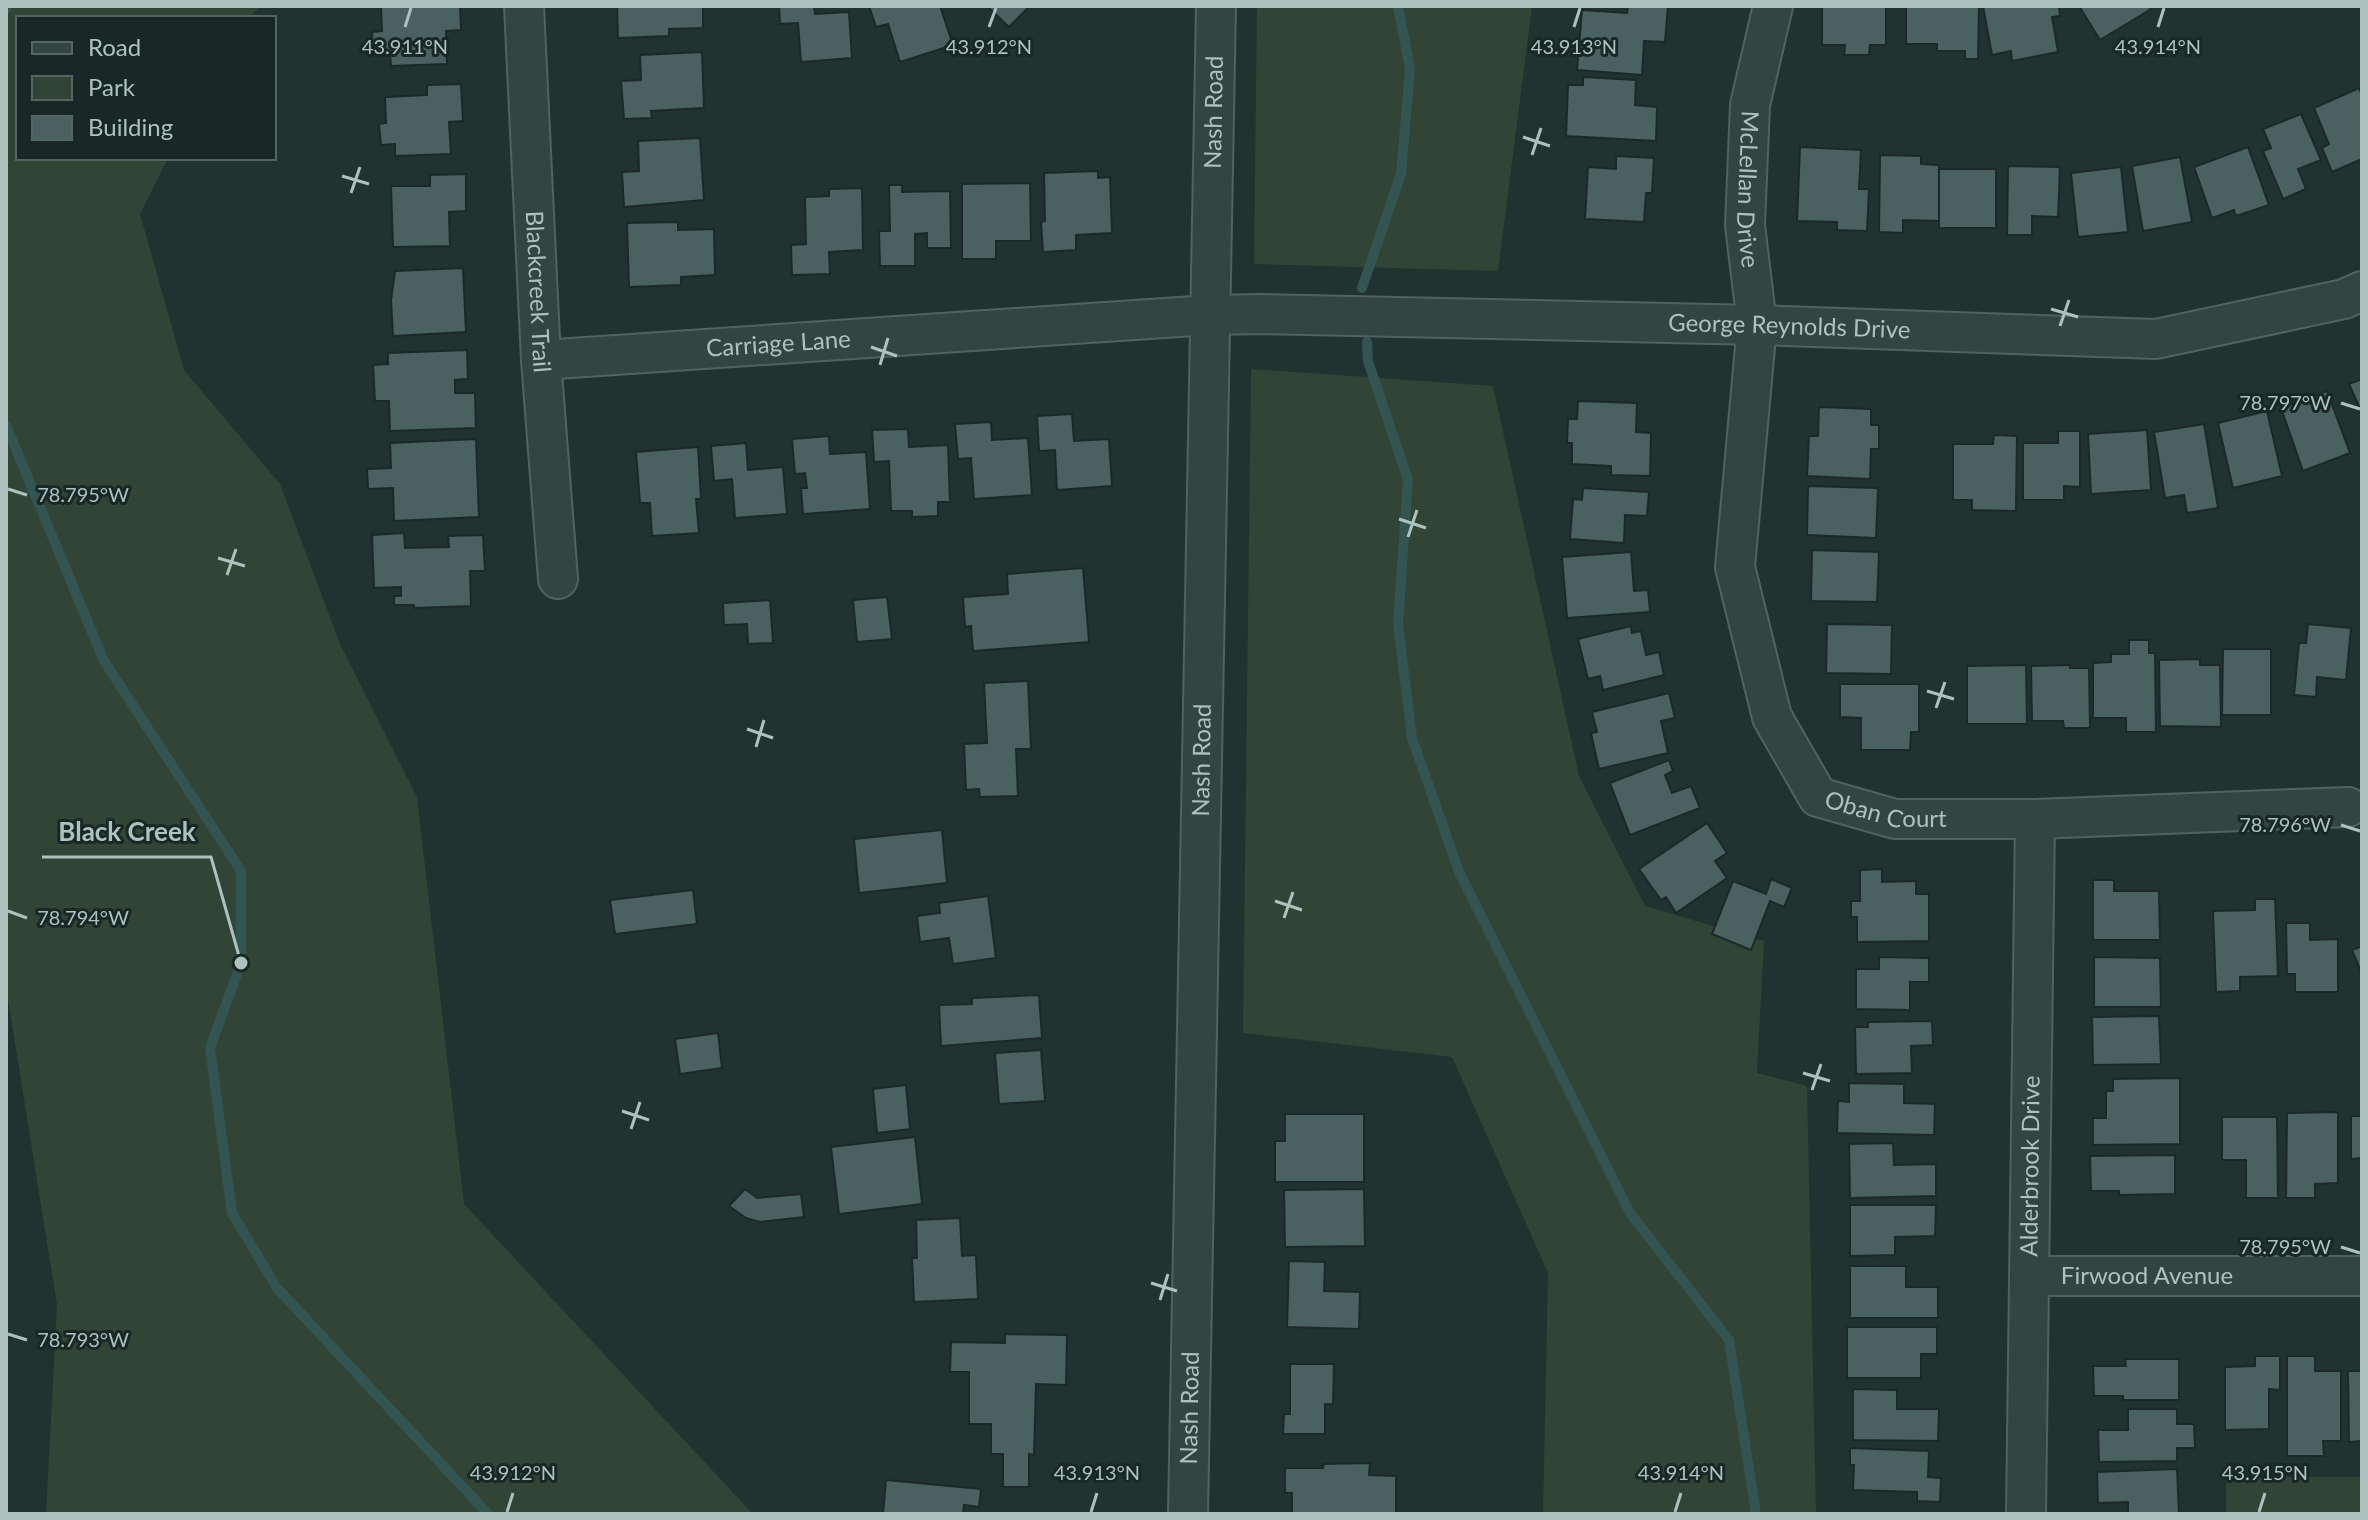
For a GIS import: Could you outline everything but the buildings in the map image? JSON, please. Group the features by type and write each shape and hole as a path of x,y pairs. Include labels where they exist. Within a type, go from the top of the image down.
{"street":[{"name":"Blackcreek Trail","path":"524,6 541,360 558,579"},
{"name":"Nash Road","path":"1188,1514 1216,6"},
{"name":"McLellan Drive","path":"1757,325 1745,225 1750,105 1773,6"},
{"name":"George Reynolds Drive","path":"1209,315 1757,325 2156,339 2344,299 2362,291"},
{"name":"Carriage Lane","path":"541,360 1209,315"},
{"name":"Oban Court","path":"1757,325 1735,567 1772,717 1818,797 1895,819 2035,819 2348,807"},
{"name":"Alderbrook Drive","path":"2026,1514 2035,819"},
{"name":"Firwood Avenue","path":"2029,1276 2362,1276"}],"green space":[{"path":"6,6 261,6 251,16 16,16 16,160 167,160 140,214 184,370 280,484 340,644 417,797 464,1204 753,1514 46,1514 57,1305 6,987"},
{"path":"1257,6 1532,6 1498,271 1254,264"},
{"path":"1251,369 1493,386 1579,776 1645,906 1764,941 1757,1073 1807,1086 1816,1514 1543,1514 1548,1273 1452,1057 1243,1033"},
{"path":"2226,1477 2362,1477 2362,1514 2226,1514"}],"waterway":[{"path":"1362,288 1401,174 1410,69 1398,6"},
{"path":"1367,342 1368,361 1408,480 1398,624 1412,738 1459,872 1630,1213 1729,1340 1756,1514"},
{"path":"6,425 104,661 241,871 241,963 210,1048 232,1213 277,1288 488,1514"}],"place":[{"name":"Black Creek","path":"241,963"}]}
